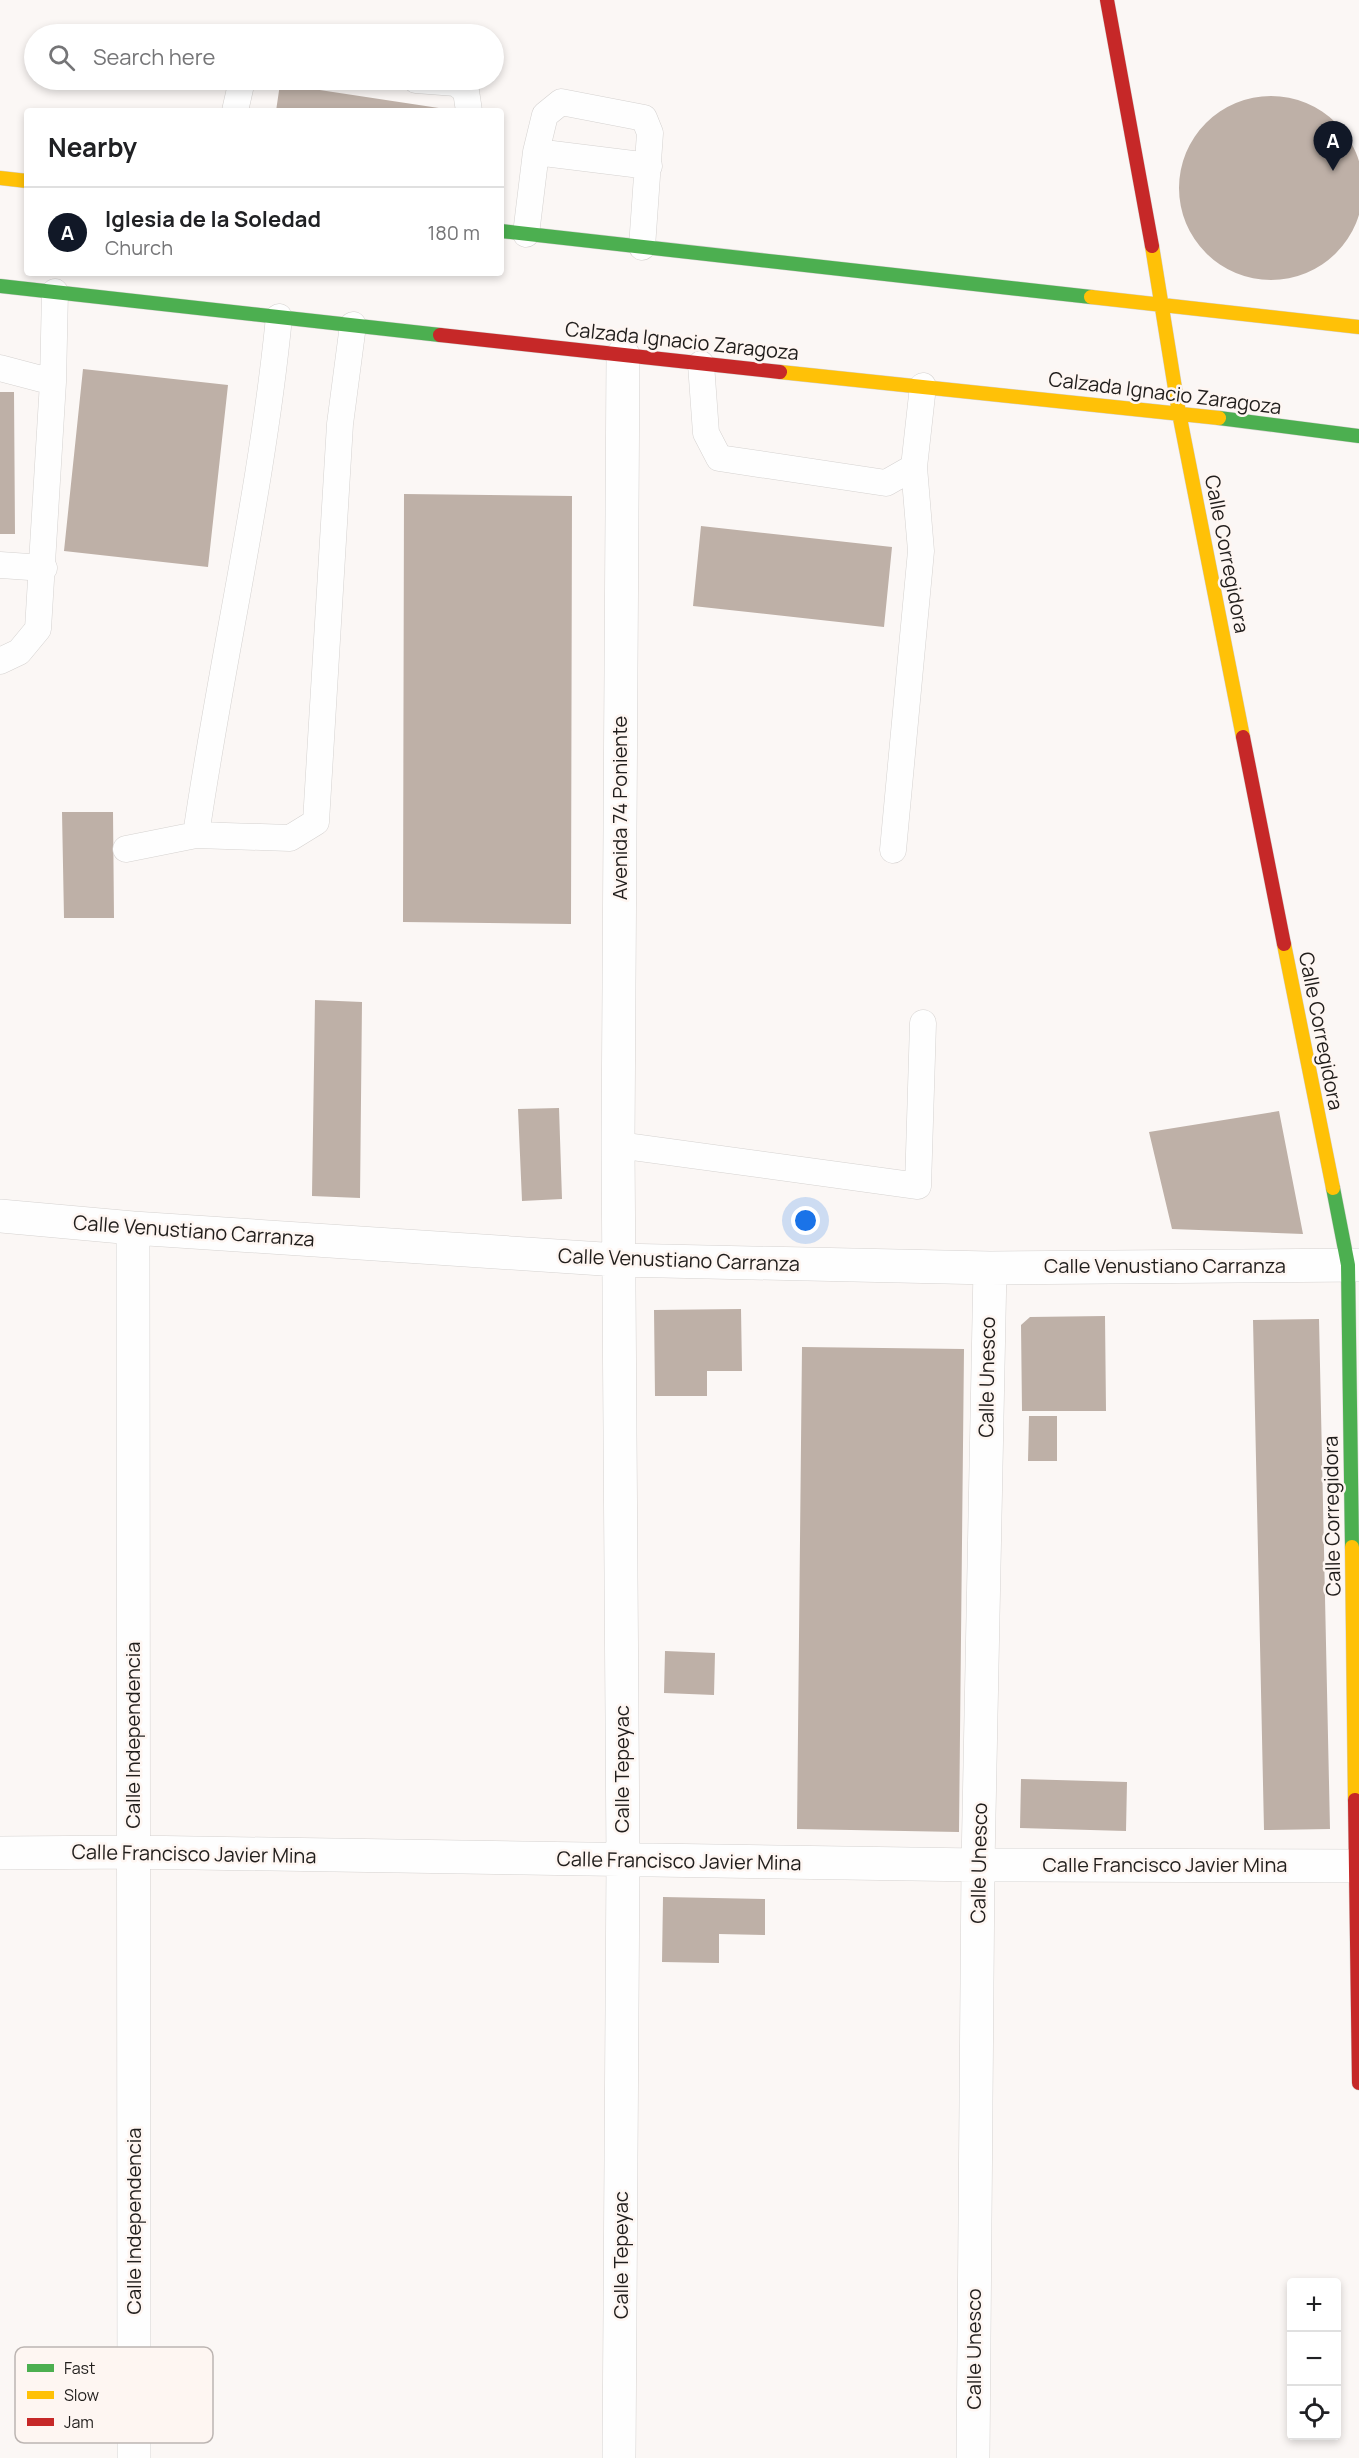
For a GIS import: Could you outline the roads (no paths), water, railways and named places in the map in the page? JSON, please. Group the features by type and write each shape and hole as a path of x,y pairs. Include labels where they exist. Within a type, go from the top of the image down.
{"main road":[{"name":"Calle Corregidora","path":"1107,0 1163,306 1179,413 1353,1265 1359,2083"},
{"path":"0,178 24,181"},
{"path":"504,231 1359,327"},
{"name":"Calzada Ignacio Zaragoza","path":"0,286 701,364 1179,413 1359,436"}],"street":[{"name":"Avenida 74 Poniente","path":"618,1260 623,355"},
{"name":"Calle Venustiano Carranza","path":"0,1216 133,1228 618,1260 990,1268 1353,1265"},
{"name":"Calle Independencia","path":"133,1228 134,2347"},
{"name":"Calle Tepeyac","path":"618,1260 623,1861 620,2458"},
{"name":"Calle Unesco","path":"973,2458 978,1865 990,1268"},
{"name":"Calle Francisco Javier Mina","path":"0,1853 134,1852 978,1865 1357,1866"}],"lane":[{"path":"236,108 240,90"},
{"path":"465,90 469,108"},
{"path":"526,234 536,152 545,115 561,102 644,118 650,133 642,247"},
{"path":"536,152 649,166"},
{"path":"0,661 19,652 38,629 44,568 55,292"},
{"path":"196,835 215,708 271,396 279,317"},
{"path":"126,849 196,835 290,838 316,822 340,424 353,325"},
{"path":"701,364 706,433 719,458 886,483 914,467"},
{"path":"0,368 53,382"},
{"path":"893,850 921,551 914,467 923,386"},
{"path":"0,565 44,568"},
{"path":"618,1145 918,1186 923,1023"}],"place":[{"name":"Iglesia de la Soledad","path":"1333,171"}]}
